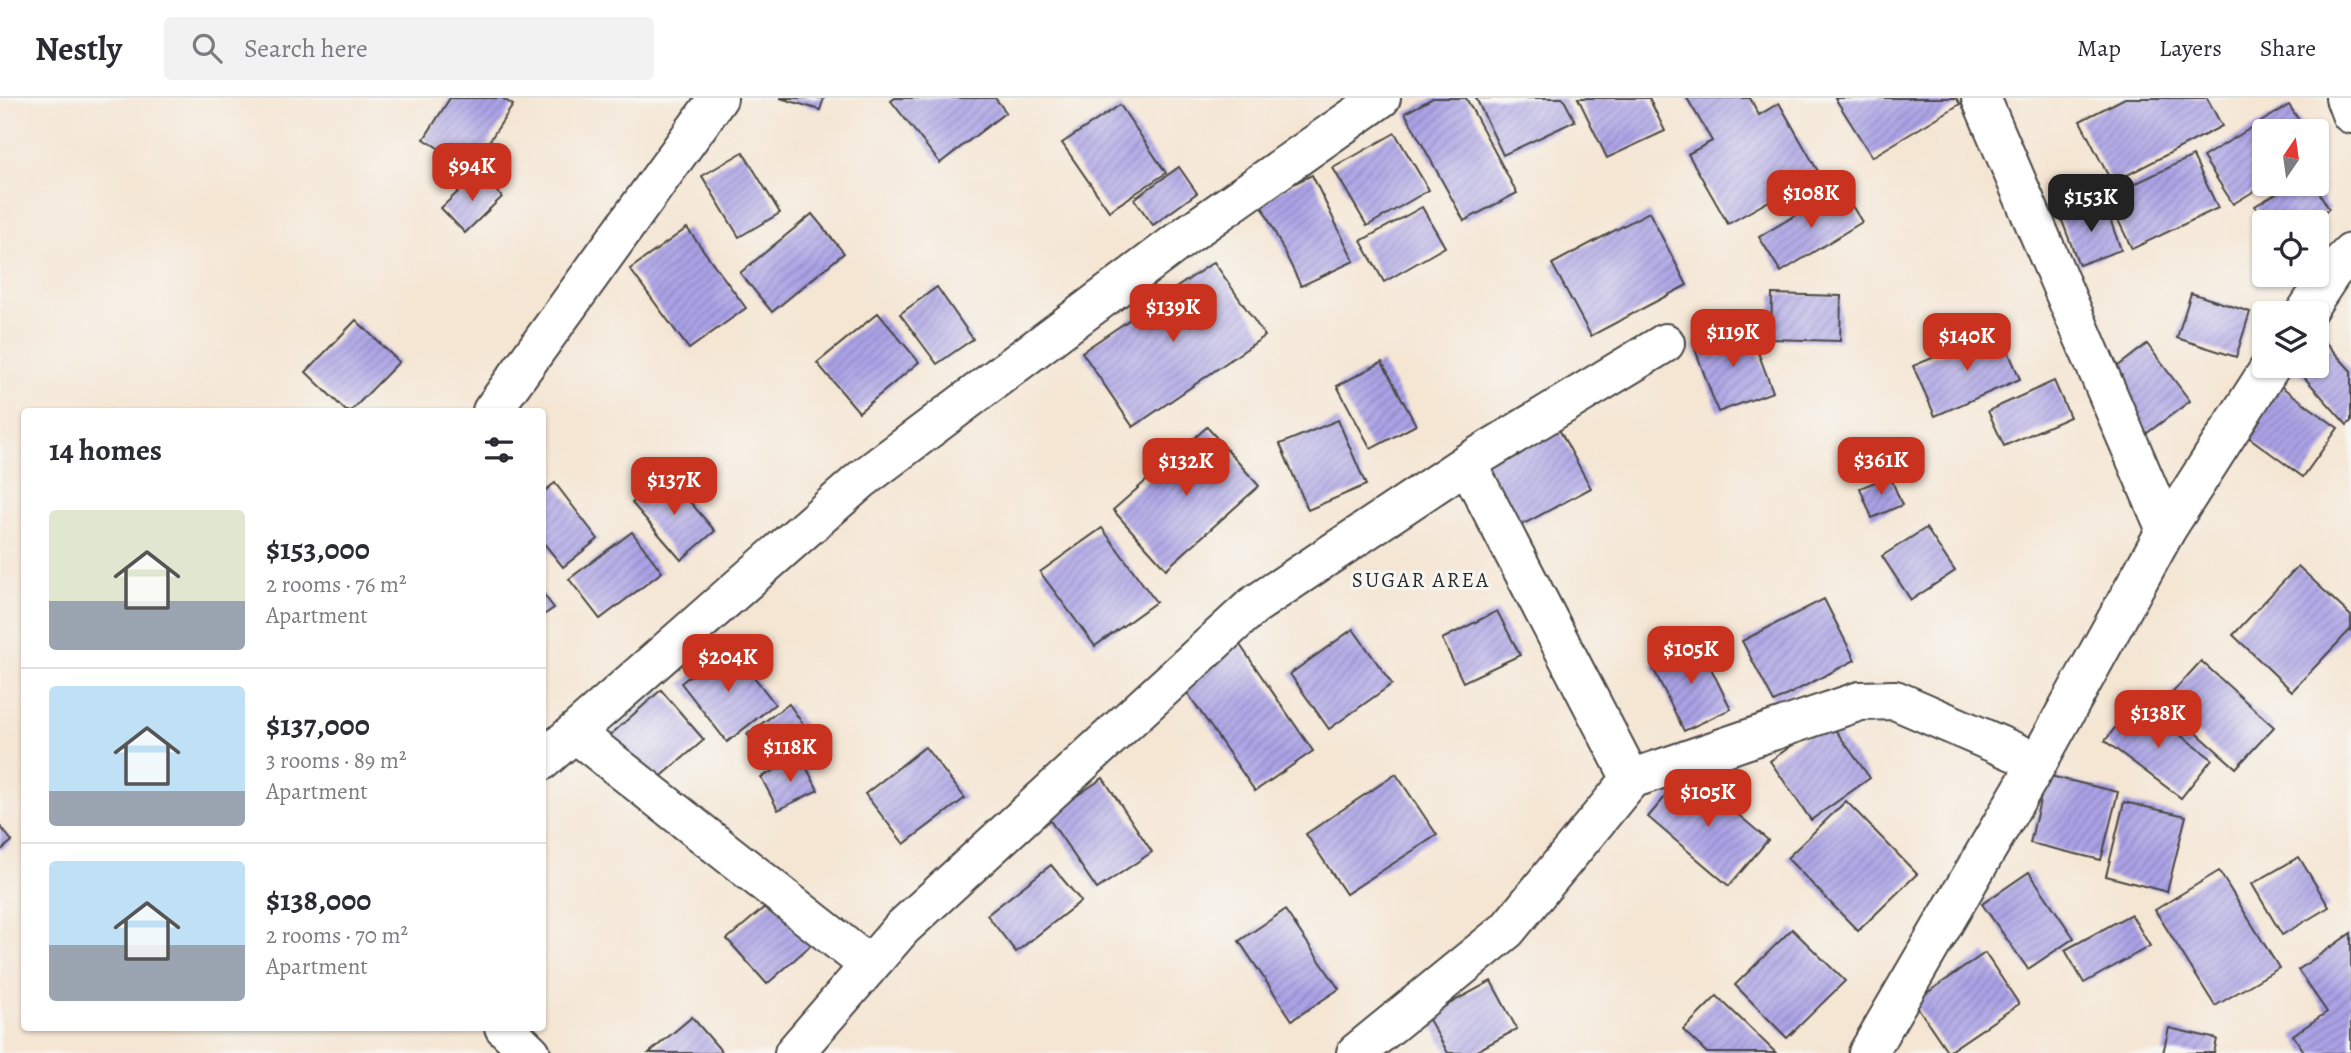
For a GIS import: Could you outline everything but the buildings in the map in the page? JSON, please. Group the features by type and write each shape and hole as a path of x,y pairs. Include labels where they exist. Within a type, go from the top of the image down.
{"street":[{"path":"494,408 719,98"},
{"path":"546,758 861,480 1188,234 1381,98"},
{"path":"1981,98 2166,530"},
{"path":"2346,98 2351,114"},
{"path":"2313,301 2332,272 2351,253"},
{"path":"794,1053 902,928 1254,606 1467,463 1665,343"},
{"path":"1868,1053 2038,762 2166,530 2263,378"},
{"path":"1467,463 1631,779"},
{"path":"1356,1053 1507,930 1631,779 1860,701 1895,700 2038,762"},
{"path":"575,733 869,965"},
{"path":"508,1031 530,1053"}],"district":[{"name":"SUGAR AREA","path":"1421,580"}]}
